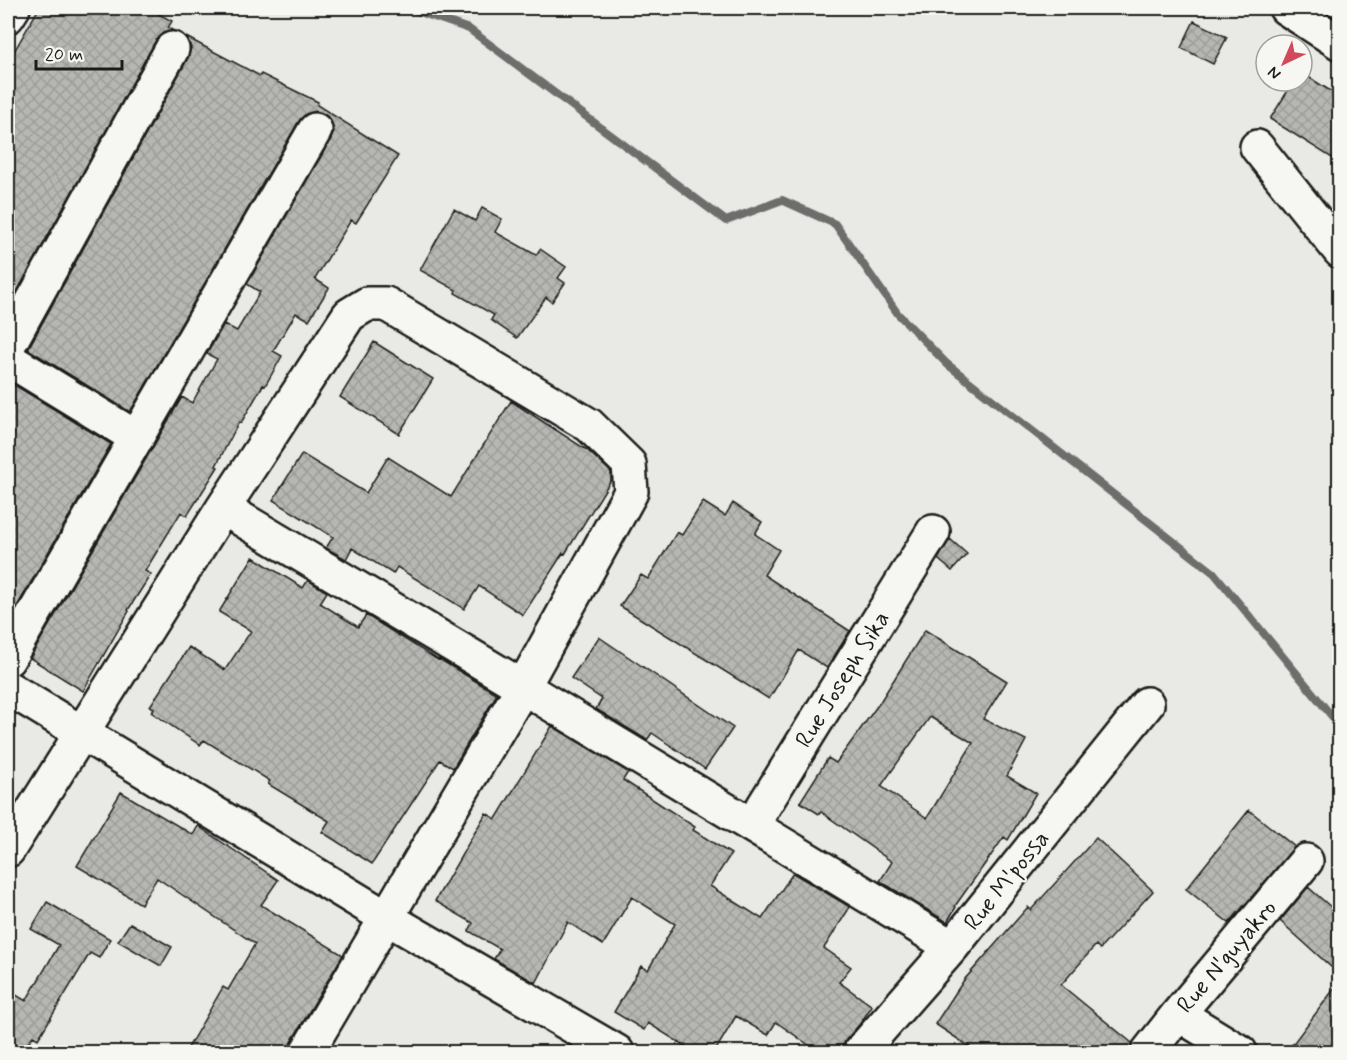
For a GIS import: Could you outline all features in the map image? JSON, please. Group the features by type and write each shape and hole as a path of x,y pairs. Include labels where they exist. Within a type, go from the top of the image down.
{"street":[{"path":"8,16 12,8"},
{"path":"1304,13 1340,43"},
{"path":"8,346 172,49"},
{"path":"8,659 315,130"},
{"path":"1257,147 1340,251"},
{"path":"8,850 223,508 349,315 367,304 386,304 589,425 629,464 631,492 523,687 307,1053"},
{"path":"8,359 137,438"},
{"path":"223,508 952,947"},
{"name":"Rue Joseph Sika","path":"752,825 933,532"},
{"path":"8,688 387,918 617,1053"},
{"name":"Rue M'possa","path":"860,1053 952,947 1147,704"},
{"name":"Rue N'guyakro","path":"1148,1053 1306,861"},
{"path":"1178,1014 1240,1053"}],"building":[{"path":"39,8 148,8 172,21 168,28 174,31 163,33 156,40 8,308 8,62"},
{"path":"1194,21 1227,37 1213,64 1181,48"},
{"path":"186,37 260,76 261,74 318,102 317,105 398,156 356,223 351,220 315,279 329,288 309,320 296,313 273,351 282,356 241,423 239,422 216,466 218,467 187,516 181,512 145,571 151,574 83,691 30,658 182,397 192,403 217,359 207,354 224,324 237,331 260,292 247,284 334,131 331,121 324,114 316,111 306,114 299,121 130,412 28,349 188,58 191,48"},
{"path":"1314,81 1340,97 1340,163 1270,119 1286,93 1314,93"},
{"path":"482,208 502,219 495,232 536,255 540,249 566,267 558,278 565,283 552,302 546,297 517,338 491,320 494,315 420,270 454,209 475,221"},
{"path":"374,342 433,379 399,434 340,397"},
{"path":"8,381 111,444 8,622"},
{"path":"511,401 587,450 611,472 611,480 565,554 563,553 523,615 479,586 464,609 397,567 393,574 352,548 346,559 326,548 333,537 273,500 302,454 366,493 388,457 451,497"},
{"path":"703,502 725,516 733,503 762,522 755,534 779,550 764,575 850,631 827,668 799,650 769,699 620,606 641,575 648,579 677,532 682,535"},
{"path":"950,539 967,554 952,571 938,559"},
{"path":"253,557 303,588 308,580 327,592 320,603 358,627 366,615 497,694 453,768 440,760 372,864 322,832 329,821 268,784 270,781 204,740 200,745 151,712 154,708 150,706 189,647 225,670 251,631 219,612"},
{"path":"925,630 1007,681 983,719 1026,740 1007,776 1036,793 1008,840 1004,837 955,906 947,922 880,881 892,862 821,812 819,814 800,802 828,758 836,763 880,702","holes":["930,717 973,743 927,818 881,786"]},
{"path":"599,637 733,728 705,769 652,733 647,740 596,709 602,699 571,678"},
{"path":"552,726 628,772 623,780 695,827 693,830 731,854 710,886 762,919 793,873 850,907 824,948 851,967 839,982 872,1006 839,1053 820,1053 776,1022 768,1035 736,1016 714,1053 696,1053 648,1023 644,1030 614,1012 641,966 648,970 675,924 632,897 603,945 568,922 536,983 494,959 500,949 469,931 473,923 435,901 486,813 496,819"},
{"path":"121,792 193,835 198,826 278,880 261,905 343,955 291,1042 288,1053 185,1053 223,987 228,990 255,944 157,878 141,904 77,866"},
{"path":"1249,810 1295,847 1229,923 1186,889"},
{"path":"1096,838 1153,891 1100,949 1096,945 1061,985 1132,1043 1130,1053 979,1053 935,1024 964,980 1028,907 1031,910"},
{"path":"1308,887 1340,915 1340,975 1280,921"},
{"path":"47,902 110,939 99,958 90,953 38,1039 33,1036 21,1053 8,1053 8,990 26,1001 59,945 31,929"},
{"path":"130,923 172,947 161,966 118,941"},
{"path":"1340,981 1340,1053 1286,1053"}],"waterway":[{"path":"408,8 469,29 726,221 782,200 835,224 898,314 947,364 1214,573 1340,726"}]}
